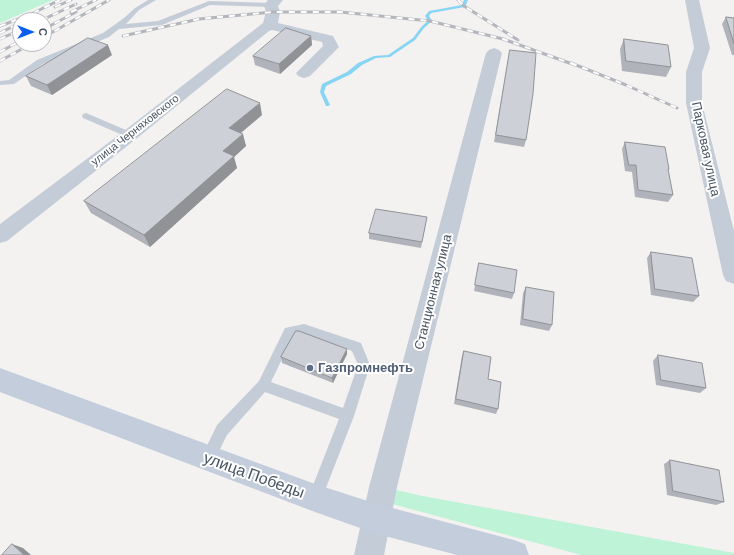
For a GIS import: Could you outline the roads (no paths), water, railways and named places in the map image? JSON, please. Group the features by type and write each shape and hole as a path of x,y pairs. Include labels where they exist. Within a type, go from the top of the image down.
{"main road":[{"name":"улица Победы","path":"0,380 315,498 377,519 514,555"}],"street":[{"name":"Парковая улица","path":"692,0 702,48 694,72 694,103 734,275"},
{"path":"273,2 273,12 270,25 328,39 331,47 304,73"},
{"name":"улица Черняховского","path":"0,235 130,135 264,28 270,25"},
{"name":"Станционная улица","path":"369,555 383,487 494,53"}],"lane":[{"path":"0,83 11,82 40,62 106,35 118,27 137,9 153,0"},
{"path":"118,27 159,23 209,3 273,2"},
{"path":"86,116 130,135"},
{"path":"208,458 222,430 263,385 289,332 304,329 357,347 364,365 347,416 315,498"},
{"path":"263,385 347,416"}],"waterway":[{"path":"328,105 322,92 324,85 349,73 360,64 375,57 389,56 414,39 423,27 430,21 427,16 430,12 464,6 466,0"}],"railway":[{"path":"0,26 29,15 60,0"},
{"path":"55,7 71,0"},
{"path":"71,12 96,0"},
{"path":"52,32 109,0"},
{"path":"458,0 464,6 518,40"},
{"path":"52,15 76,4"},
{"path":"52,25 76,12"},
{"path":"123,36 199,19 273,12 340,12 430,21 503,39 575,65"},
{"path":"0,33 12,27"},
{"path":"0,39 12,34"},
{"path":"0,52 12,45"},
{"path":"0,61 16,52"},
{"path":"571,63 626,85 677,108"}],"place":[{"name":"Газпромнефть","path":"310,368"}]}
